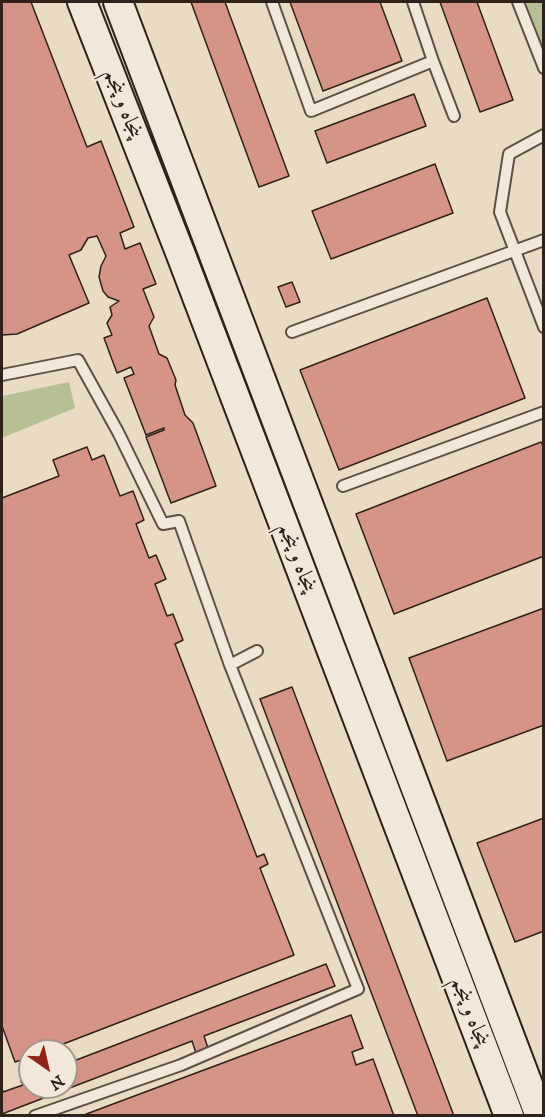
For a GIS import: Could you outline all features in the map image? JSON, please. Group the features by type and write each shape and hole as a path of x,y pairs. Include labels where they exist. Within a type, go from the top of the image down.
{"main road":[{"name":"پنجاه و پنجم","path":"82,2 181,255 509,1116"},
{"name":"پنجاه و پنجم","path":"118,2 540,1116"},
{"path":"181,255 210,244"}],"lane":[{"path":"272,2 311,111 433,61"},
{"path":"413,2 454,116"},
{"path":"518,2 543,68"},
{"path":"543,135 509,154 500,212 543,327"},
{"path":"292,332 543,240"},
{"path":"2,375 78,360 118,432 163,524 178,521 230,665 358,989 181,1065 35,1116"},
{"path":"343,486 543,412"},
{"path":"230,665 256,651"}],"green space":[{"path":"526,2 543,3 543,48"},
{"path":"69,382 75,408 2,438 2,396"}],"building":[{"path":"2,2 31,2 87,147 101,141 134,227 120,233 125,249 140,243 156,284 143,289 154,317 149,326 159,354 167,358 176,380 175,385 185,415 193,423 216,486 171,503 146,437 164,428 146,435 124,378 134,374 131,367 117,373 104,338 112,335 107,323 112,315 110,307 119,301 108,297 103,291 99,277 106,256 97,236 88,238 81,250 69,255 89,303 17,334 2,335"},
{"path":"191,2 225,2 289,176 259,187"},
{"path":"290,2 380,2 402,61 323,91"},
{"path":"440,2 477,2 513,100 480,112"},
{"path":"414,94 426,126 327,163 315,131"},
{"path":"435,164 453,213 331,259 312,211"},
{"path":"292,282 300,302 286,307 278,287"},
{"path":"487,298 525,398 339,470 300,370"},
{"path":"541,442 544,448 544,556 394,614 356,514"},
{"path":"87,447 92,460 104,455 120,496 133,491 144,520 136,524 149,558 156,555 166,579 155,584 167,616 173,614 183,640 175,644 257,857 264,854 268,864 260,868 294,955 76,1039 18,1039 18,1061 15,1062 2,1026 2,498 59,476 53,460"},
{"path":"544,608 544,725 447,761 409,658"},
{"path":"292,687 454,1116 418,1116 260,699"},
{"path":"544,818 544,931 515,942 477,843"},
{"path":"326,964 335,986 204,1036 208,1048 196,1053 192,1041 78,1085 78,1059"},
{"path":"351,1015 363,1048 352,1052 356,1065 373,1059 394,1116 81,1116"},
{"path":"18,1087 18,1099 41,1099 2,1114 2,1088 3,1092"}]}
